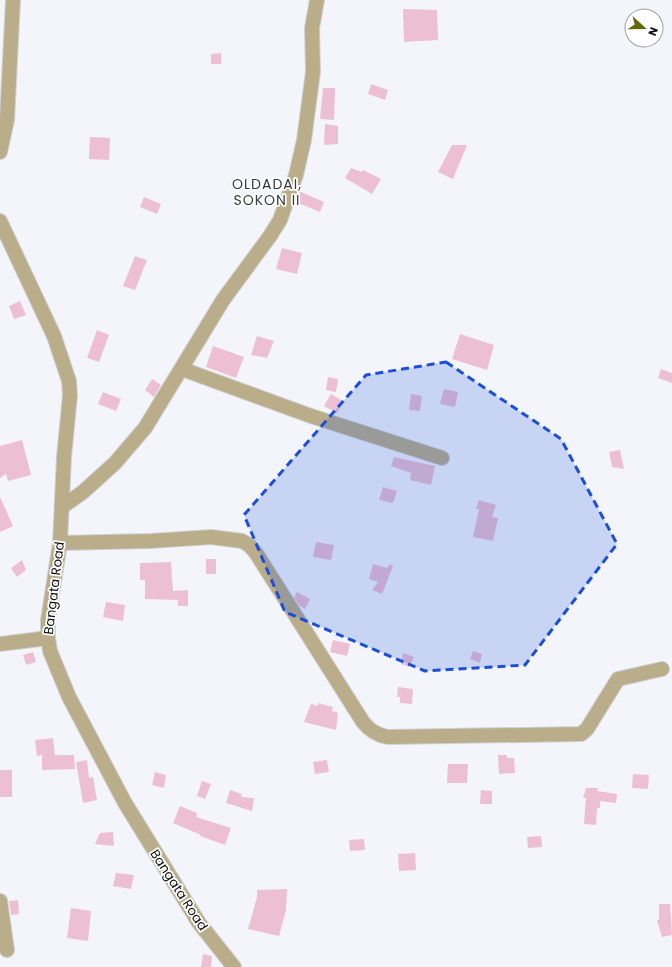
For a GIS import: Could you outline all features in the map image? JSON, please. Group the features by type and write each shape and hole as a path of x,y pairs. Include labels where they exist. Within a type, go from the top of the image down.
{"street":[{"path":"0,152 8,120 13,0"},
{"path":"62,507 83,492 115,463 145,428 223,300 270,236 287,204 304,140 313,72 313,3"},
{"name":"Bangata Road","path":"0,221 54,336 69,381 70,395 64,457 60,543 48,620 48,638 58,672 69,697 125,803 200,923 234,967"},
{"path":"182,369 312,416 442,458"},
{"path":"60,543 151,541 212,537 242,541 249,545 256,553 363,722 369,730 378,735 388,737 581,734 587,729 618,679 662,668"},
{"path":"0,644 48,638"},
{"path":"0,900 7,950"}],"highlighted area":[{"path":"446,362 561,439 617,544 525,665 425,671 285,612 244,515 366,375"}],"building":[{"path":"403,9 437,10 438,40 404,42"},
{"path":"221,53 221,64 211,64 211,54"},
{"path":"371,84 388,90 385,100 368,94"},
{"path":"323,88 335,88 334,120 320,119"},
{"path":"325,124 338,126 338,144 324,145"},
{"path":"90,137 110,138 109,160 89,159"},
{"path":"452,145 467,145 453,179 438,172"},
{"path":"351,168 362,172 363,170 381,179 372,194 345,178"},
{"path":"299,191 324,202 320,212 296,202"},
{"path":"144,197 161,204 157,214 140,207"},
{"path":"282,248 302,253 297,274 276,269"},
{"path":"135,256 147,260 135,290 123,286"},
{"path":"20,301 26,315 14,319 9,306"},
{"path":"97,330 109,335 99,362 87,358"},
{"path":"460,334 494,345 487,370 452,359"},
{"path":"257,336 274,341 267,358 251,355"},
{"path":"213,346 244,357 236,378 206,367"},
{"path":"661,369 672,373 672,383 658,378"},
{"path":"328,377 338,379 336,392 326,390"},
{"path":"152,379 161,385 154,397 145,390"},
{"path":"444,389 458,392 455,407 440,404"},
{"path":"103,392 121,399 116,411 98,404"},
{"path":"331,394 343,401 337,413 324,406"},
{"path":"411,394 422,396 420,411 409,410"},
{"path":"22,440 31,475 8,481 6,474 0,478 0,446"},
{"path":"620,450 624,469 612,467 609,452"},
{"path":"394,457 435,466 431,485 410,480 411,473 391,466"},
{"path":"383,487 397,491 393,503 379,500"},
{"path":"0,497 13,526 0,532"},
{"path":"479,500 496,505 492,517 498,518 493,541 473,537 479,509 476,509"},
{"path":"316,542 334,545 331,560 313,557"},
{"path":"206,559 216,559 216,574 206,574"},
{"path":"22,560 26,570 17,577 11,568"},
{"path":"171,562 173,591 188,590 188,606 178,606 178,600 145,599 145,580 140,580 140,563"},
{"path":"373,564 387,568 390,564 393,566 382,594 372,590 378,582 369,579"},
{"path":"297,592 310,599 305,609 300,606 294,598"},
{"path":"106,602 125,605 123,621 103,617"},
{"path":"333,640 350,644 347,656 330,652"},
{"path":"473,651 482,654 480,663 470,659"},
{"path":"33,652 36,662 26,665 23,655"},
{"path":"403,653 414,657 409,667 401,664"},
{"path":"398,687 413,689 412,704 400,703 400,697 397,697"},
{"path":"318,703 333,707 332,711 338,713 336,730 304,722 311,704 318,706"},
{"path":"53,738 55,755 74,755 75,769 42,770 42,755 37,756 35,740"},
{"path":"498,755 507,755 507,758 514,758 515,773 499,774"},
{"path":"87,760 89,778 93,777 97,800 83,803 76,762"},
{"path":"327,760 329,772 315,774 313,762"},
{"path":"448,764 468,764 467,783 447,783"},
{"path":"0,770 12,770 12,797 0,797"},
{"path":"155,772 166,775 164,788 152,785"},
{"path":"633,774 649,775 648,789 632,788"},
{"path":"202,781 211,784 205,799 197,796"},
{"path":"586,788 598,788 597,791 617,794 616,803 600,801 600,808 597,808 596,825 584,824 586,798 583,798"},
{"path":"230,790 242,794 241,797 254,798 252,811 226,803"},
{"path":"481,790 492,791 492,804 480,804"},
{"path":"180,806 197,813 196,817 231,828 225,845 200,836 201,835 173,823"},
{"path":"113,832 114,846 95,844 100,833"},
{"path":"541,836 542,847 528,848 527,837"},
{"path":"364,839 365,850 350,851 349,840"},
{"path":"415,853 416,870 399,871 398,854"},
{"path":"116,873 134,875 131,889 113,886"},
{"path":"287,889 286,910 279,936 248,929 257,897 257,890"},
{"path":"18,900 19,914 11,915 9,901"},
{"path":"659,904 670,904 672,935 662,937 657,920 659,920"},
{"path":"71,908 91,911 88,941 67,938"},
{"path":"203,954 212,956 211,967 201,967"}],"district":[{"name":"OLDADAI, SOKON II","path":"267,192"}]}
